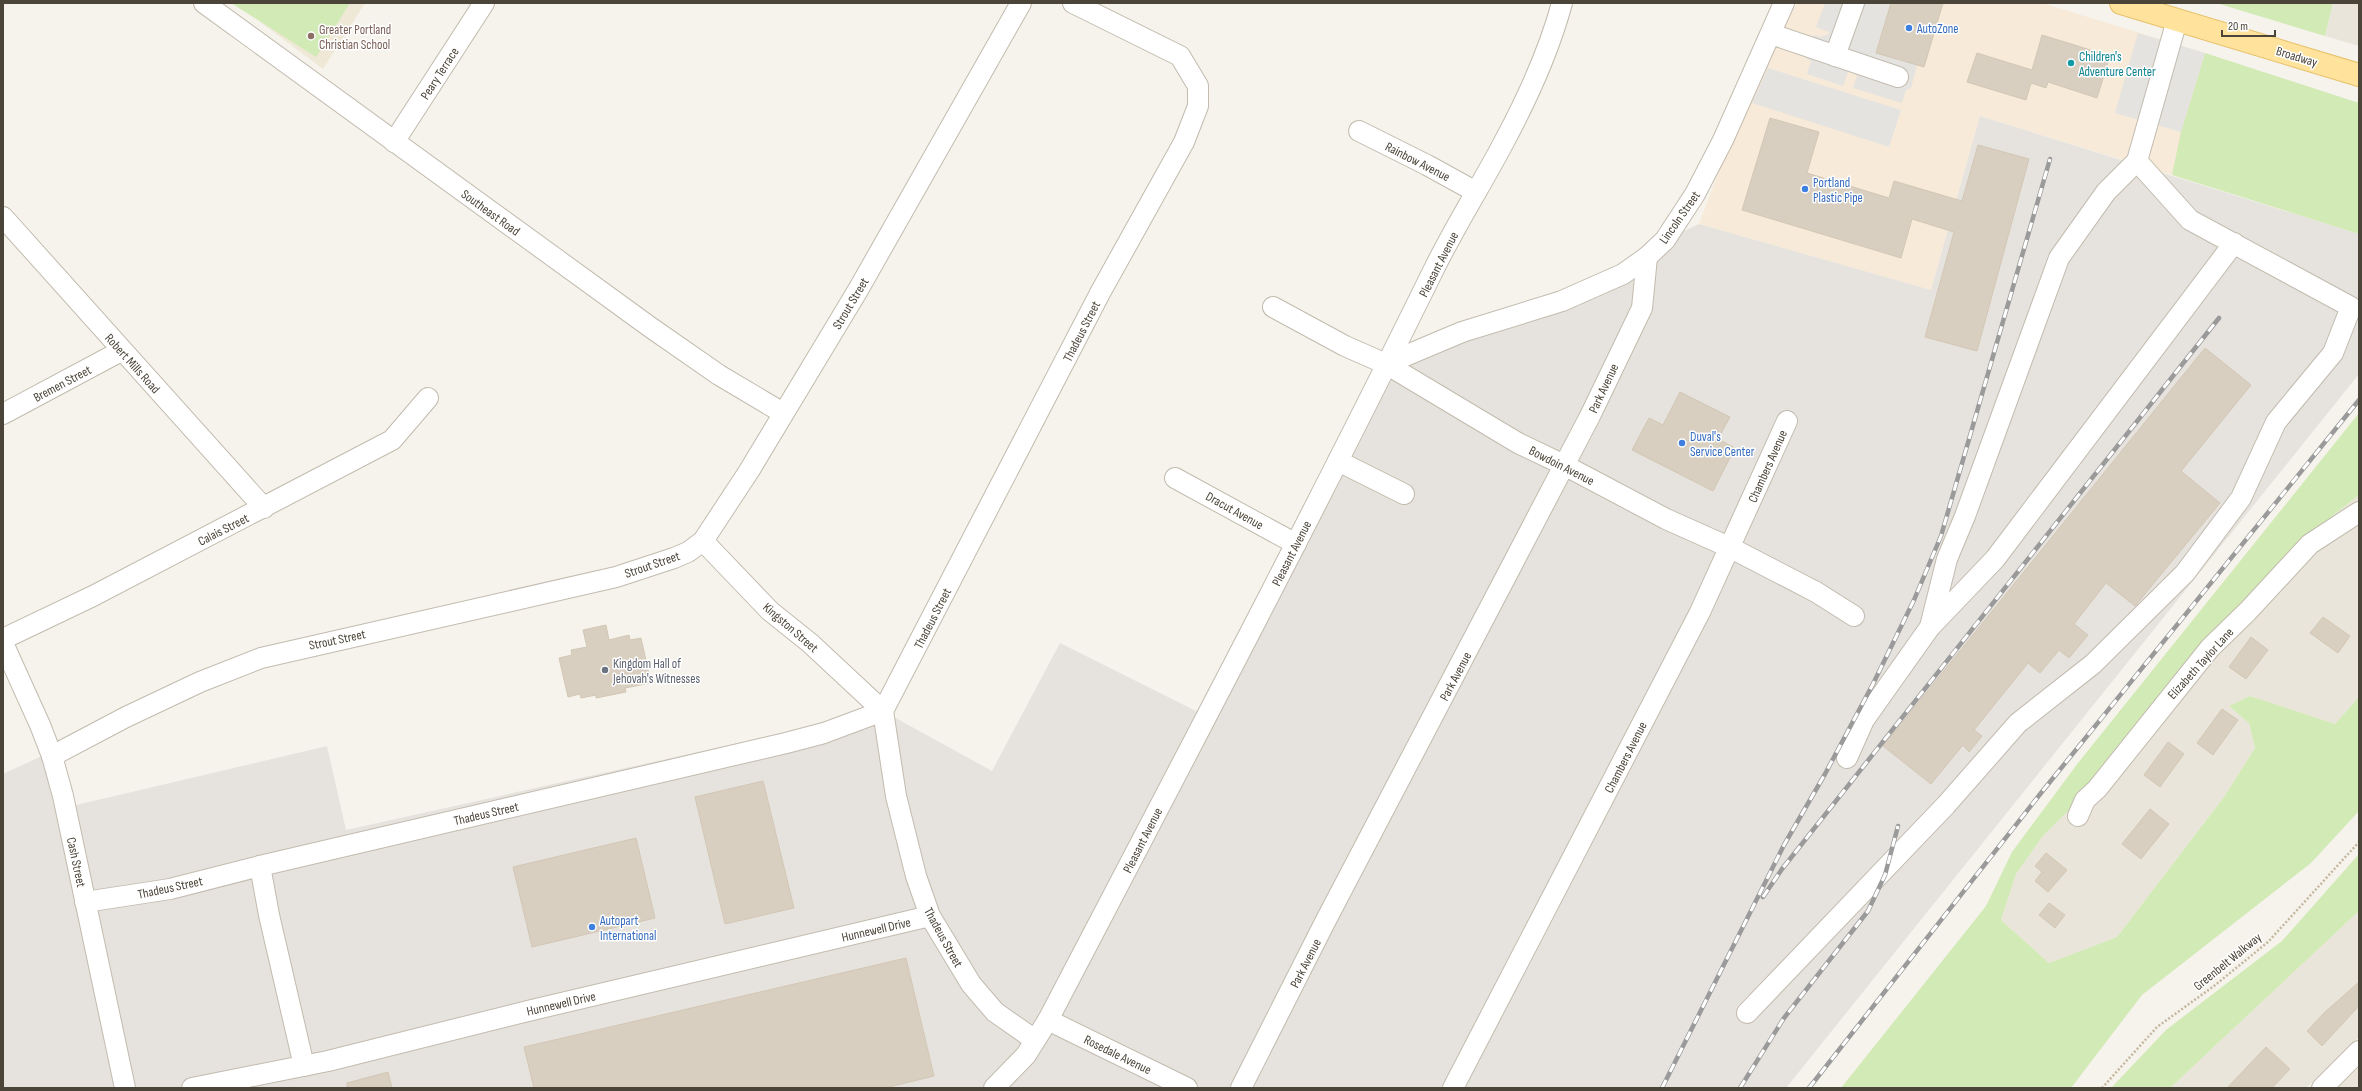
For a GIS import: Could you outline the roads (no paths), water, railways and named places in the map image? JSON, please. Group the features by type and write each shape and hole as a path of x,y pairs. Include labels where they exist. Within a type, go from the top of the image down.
{"main road":[{"name":"Broadway","path":"2121,3 2359,75"}],"street":[{"name":"Southeast Road","path":"204,3 394,142 719,375 783,413"},
{"name":"Peary Terrace","path":"394,142 484,3"},
{"name":"Strout Street","path":"52,756 126,717 200,682 261,658 616,576 674,558 688,552 703,541 749,472 858,290 1021,3"},
{"name":"Thadeus Street","path":"1036,1040 1005,1020 990,1007 971,984 930,916 916,876 896,796 883,710 1108,280 1184,142 1198,106 1198,86 1180,56 1073,3"},
{"name":"Pleasant Avenue","path":"1000,1086 1026,1055 1048,1020 1296,544 1434,268 1505,140 1539,69 1554,32 1562,3"},
{"name":"Lincoln Street","path":"1386,364 1462,332 1562,301 1623,274 1647,257 1665,240 1695,194 1722,140 1784,3"},
{"path":"1835,56 1854,3"},
{"path":"1930,627 1947,559 1968,509 2060,258 2106,192 2137,161 2177,20"},
{"path":"1771,34 1898,77"},
{"name":"Rainbow Avenue","path":"1359,131 1427,165 1476,192"},
{"path":"1747,1013 1946,805 2018,723 2093,664 2185,573 2241,498 2276,422 2333,353 2351,307 2190,220 2137,161"},
{"name":"Robert Mills Road","path":"3,217 121,351 264,508"},
{"path":"1847,758 1864,720 1930,627 1995,559 2234,243"},
{"name":"Park Avenue","path":"1242,1088 1329,915 1564,465 1642,308 1647,257"},
{"name":"Bowdoin Avenue","path":"1273,307 1345,346 1386,364 1518,443 1564,465 1666,519 1731,548 1816,592 1854,616"},
{"name":"Bremen Street","path":"3,414 121,351"},
{"name":"Calais Street","path":"3,639 93,596 392,440 428,398"},
{"name":"Chambers Avenue","path":"1453,1088 1689,633 1731,548 1787,421"},
{"path":"1338,460 1404,494"},
{"name":"Dracut Avenue","path":"1174,478 1296,544"},
{"name":"Elizabeth Taylor Lane","path":"2078,816 2086,800 2097,789 2210,648 2248,611 2310,544 2359,512"},
{"name":"Kingston Street","path":"703,541 770,610 810,643 883,710"},
{"name":"Cash Street","path":"3,643 40,725 52,756 63,796 125,1088"},
{"name":"Thadeus Street","path":"85,902 170,889 260,866 786,743 824,733 883,710"},
{"path":"260,866 268,915 304,1066"},
{"name":"Hunnewell Drive","path":"192,1088 304,1066 930,916"},
{"name":"Rosedale Avenue","path":"1048,1020 1187,1088"},
{"path":"2322,1088 2359,1051"}],"railway":[{"path":"1662,1088 1784,845 1825,774 1873,684 1914,600 1941,536 2050,159"},
{"path":"1763,897 1782,869 2219,318"},
{"path":"1809,1088 2041,793 2359,400"},
{"path":"1740,1088 1784,1018 1868,911 1885,875 1898,826"}],"place":[{"name":"AutoZone","path":"1909,28"},
{"name":"Greater Portland Christian School","path":"311,36"},
{"name":"Children's Adventure Center","path":"2071,63"},
{"name":"Portland Plastic Pipe","path":"1805,189"},
{"name":"Duval's Service Center","path":"1682,443"},
{"name":"Kingdom Hall of Jehovah's Witnesses","path":"605,670"},
{"name":"Autopart International","path":"592,927"}]}
